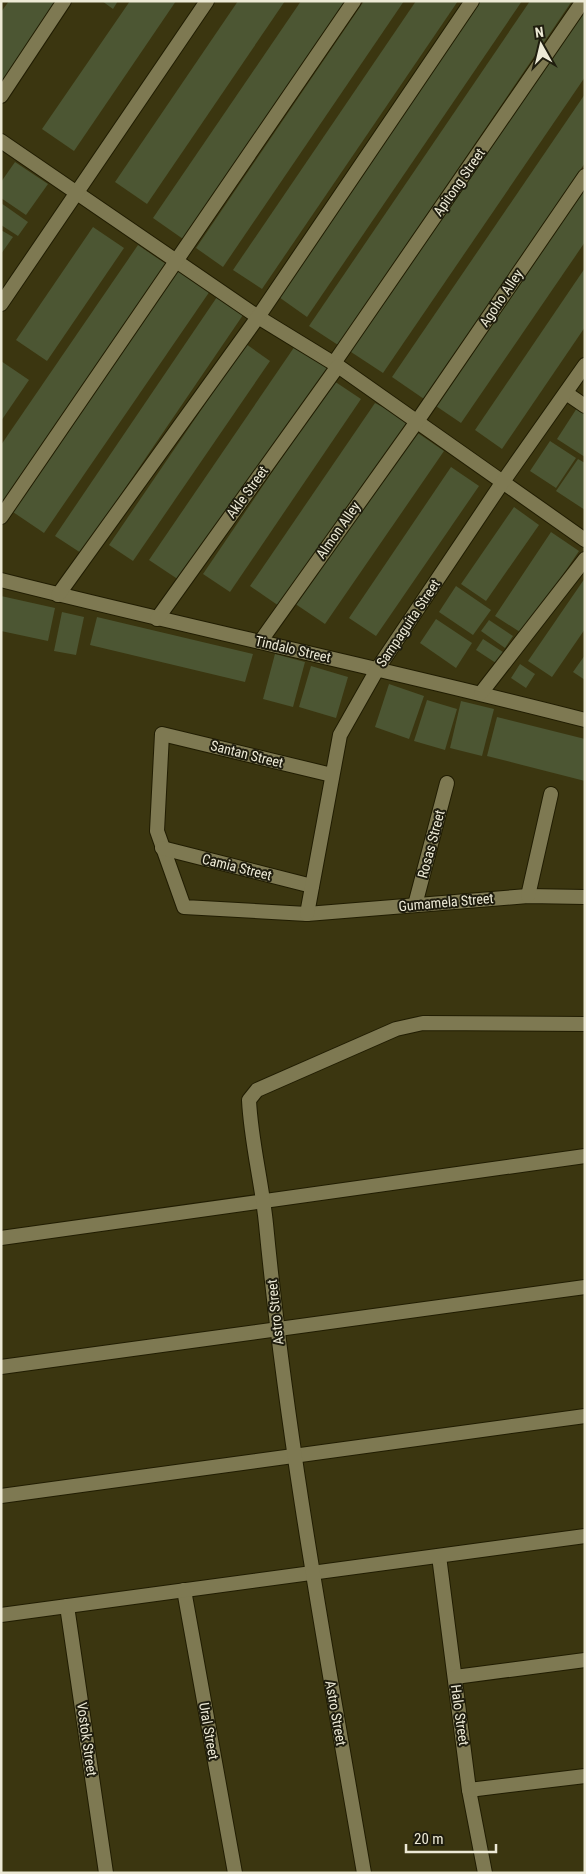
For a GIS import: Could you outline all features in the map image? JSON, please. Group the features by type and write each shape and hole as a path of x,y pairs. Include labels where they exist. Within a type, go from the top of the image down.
{"street":[{"path":"1,96 64,1"},
{"path":"1,304 207,1"},
{"path":"1,517 354,1"},
{"path":"58,595 258,317 472,1"},
{"name":"Apitong Street","path":"336,364 583,1"},
{"path":"1,141 258,317 336,364 418,420 502,483 585,540"},
{"name":"Agoho Alley","path":"418,420 585,176"},
{"name":"Akle Street","path":"157,619 336,364"},
{"name":"Sampaguita Street","path":"307,914 340,735 378,668 502,483 585,365"},
{"path":"566,393 585,406"},
{"name":"Almon Alley","path":"260,642 418,420"},
{"path":"481,693 585,559"},
{"name":"Tindalo Street","path":"1,580 157,619 378,668 585,720"},
{"name":"Santan Street","path":"162,848 157,831 162,734 332,775"},
{"name":"Rosas Street","path":"415,905 447,783"},
{"path":"528,896 551,794"},
{"name":"Camia Street","path":"162,848 312,886"},
{"name":"Gumamela Street","path":"162,848 184,907 307,914 528,896 585,897"},
{"name":"Astro Street","path":"364,1873 294,1456 276,1329 264,1199 250,1115 250,1100 258,1090 396,1029 423,1024 585,1024"},
{"path":"1,1238 264,1199 585,1156"},
{"path":"1,1367 585,1287"},
{"path":"1,1496 585,1416"},
{"path":"1,1615 585,1536"},
{"name":"Halo Street","path":"439,1556 470,1790 485,1873"},
{"name":"Ural Street","path":"184,1590 235,1873"},
{"name":"Vostok Street","path":"67,1606 106,1873"},
{"path":"455,1677 585,1660"},
{"path":"470,1790 585,1776"}],"building":[{"path":"9,1 57,1 1,82 1,12"},
{"path":"102,1 118,1 113,9"},
{"path":"130,1 176,1 74,151 42,129"},
{"path":"238,1 285,1 147,204 115,182"},
{"path":"301,1 345,1 183,239 153,218"},
{"path":"364,1 404,1 223,267 196,248"},
{"path":"416,1 458,1 262,289 233,270"},
{"path":"476,1 522,1 307,317 276,295"},
{"path":"530,1 572,1 338,345 309,326"},
{"path":"585,3 585,77 383,373 348,350"},
{"path":"585,94 585,163 424,399 392,377"},
{"path":"15,162 48,184 26,215 1,198 1,182"},
{"path":"585,181 585,242 461,423 433,404"},
{"path":"1,203 28,222 18,236 1,225"},
{"path":"93,227 124,248 47,361 16,340"},
{"path":"1,230 13,237 1,254"},
{"path":"138,245 166,264 1,505 1,445"},
{"path":"585,268 585,327 502,449 475,430"},
{"path":"178,269 210,291 44,533 13,512"},
{"path":"217,297 243,315 81,553 55,536"},
{"path":"246,344 270,361 133,561 109,545"},
{"path":"295,346 334,368 179,580 149,560"},
{"path":"1,361 29,380 1,421"},
{"path":"334,381 361,399 230,592 203,574"},
{"path":"375,403 414,423 279,606 250,586"},
{"path":"577,408 585,413 585,457 557,439"},
{"path":"412,429 444,451 325,624 294,603"},
{"path":"550,441 576,458 556,488 530,471"},
{"path":"578,459 585,463 585,510 556,491"},
{"path":"451,467 479,486 376,636 349,618"},
{"path":"514,507 539,525 486,601 461,584"},
{"path":"551,532 579,551 523,634 495,616"},
{"path":"585,578 585,629 552,677 528,661"},
{"path":"456,586 491,610 473,635 439,612"},
{"path":"1,596 55,608 48,641 1,631"},
{"path":"62,612 84,617 76,655 54,651"},
{"path":"97,617 253,654 245,682 90,645"},
{"path":"436,619 472,643 456,668 420,643"},
{"path":"489,620 513,636 505,648 481,631"},
{"path":"483,639 506,654 499,665 476,650"},
{"path":"275,654 305,662 293,707 263,699"},
{"path":"585,655 585,680 573,672"},
{"path":"520,664 535,674 526,688 511,678"},
{"path":"311,666 348,677 336,718 299,707"},
{"path":"389,684 424,696 409,739 375,727"},
{"path":"427,700 457,709 445,750 414,741"},
{"path":"461,701 494,709 482,756 450,748"},
{"path":"497,717 585,739 585,781 487,756"}]}
